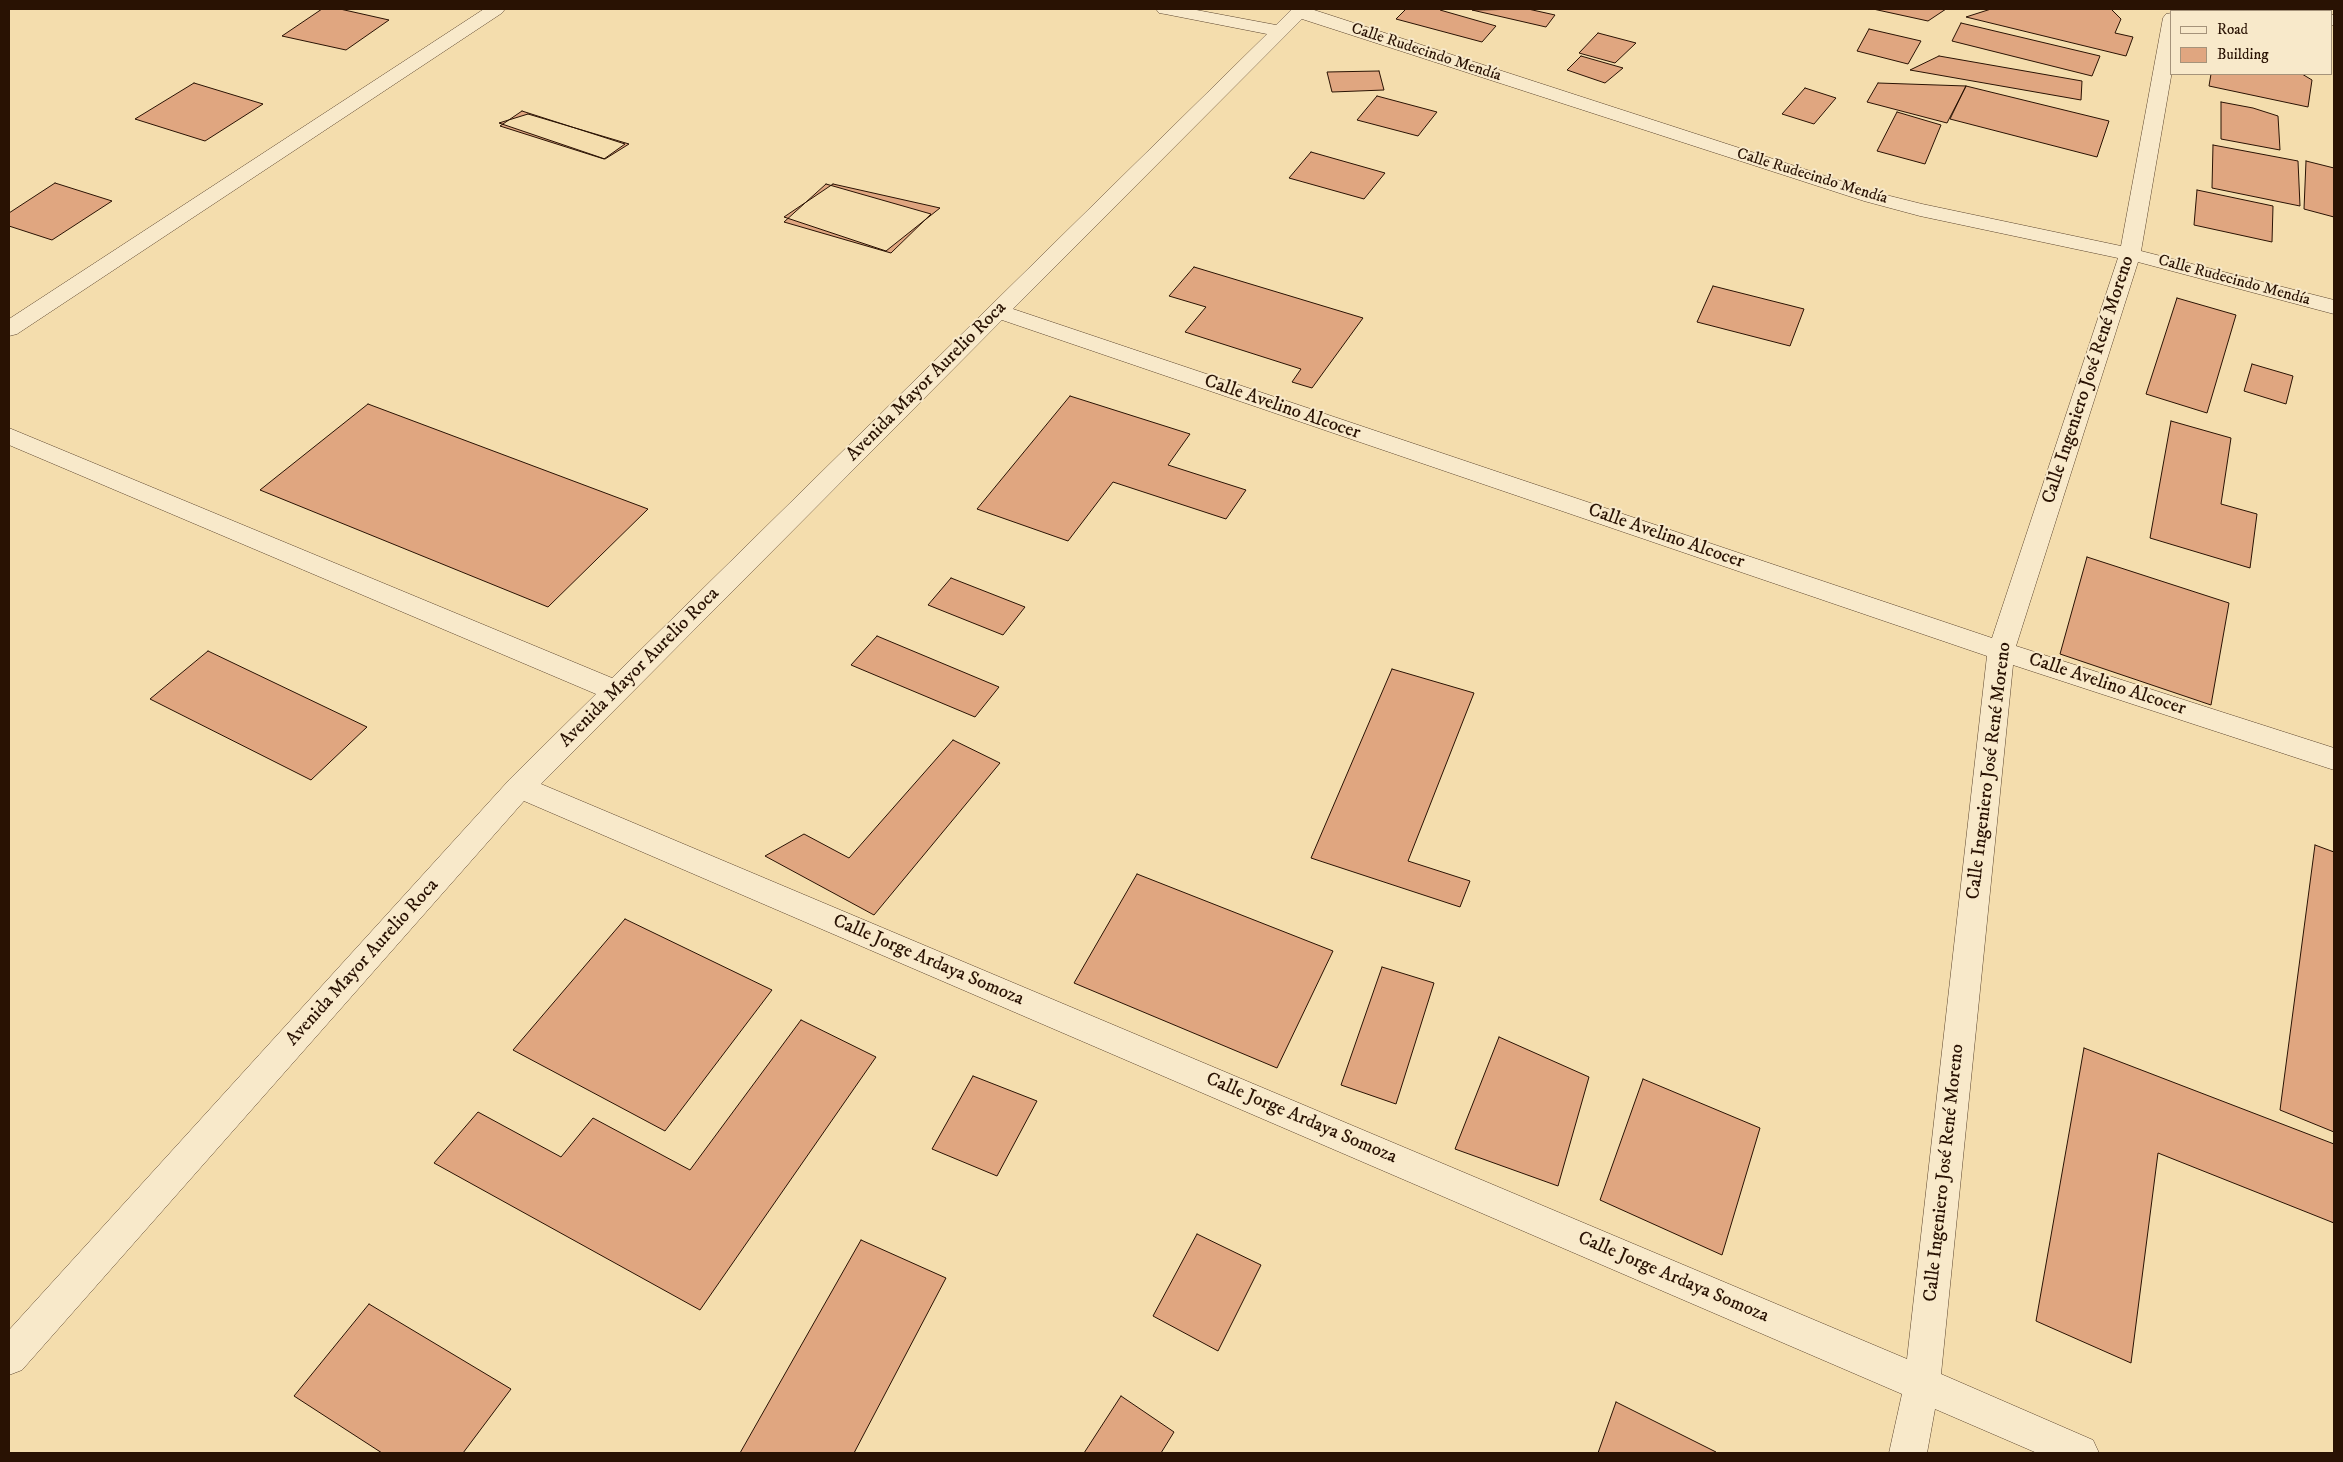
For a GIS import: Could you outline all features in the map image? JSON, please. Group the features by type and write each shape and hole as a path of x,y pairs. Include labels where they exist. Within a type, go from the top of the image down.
{"street":[{"path":"9,329 496,9"},
{"path":"1165,9 1280,31"},
{"name":"Avenida Mayor Aurelio Roca","path":"9,1357 520,787 1301,11"},
{"name":"Calle Rudecindo Mendía","path":"1301,11 1871,197 1920,210 2130,254 2334,307"},
{"name":"Calle Ingeniero José René Moreno","path":"1908,1453 1922,1384 2001,651 2130,254 2170,29"},
{"name":"Calle Avelino Alcocer","path":"999,312 2001,651 2334,759"},
{"path":"9,436 616,690"},
{"name":"Calle Jorge Ardaya Somoza","path":"520,787 2080,1453"}],"building":[{"path":"322,9 340,9 389,20 346,50 282,36"},
{"path":"1406,9 1441,9 1496,26 1482,42 1396,19"},
{"path":"1528,9 1555,15 1546,27 1472,10"},
{"path":"1873,9 1946,9 1928,21"},
{"path":"1991,9 2111,9 2121,19 2115,33 2133,37 2126,56 1966,17"},
{"path":"1961,23 2100,56 2092,76 1952,41"},
{"path":"1869,29 1921,41 1908,64 1857,51"},
{"path":"1598,33 1636,43 1615,63 1579,53"},
{"path":"1581,56 1623,68 1605,83 1567,70"},
{"path":"1939,56 2082,81 2081,100 1910,70"},
{"path":"1379,71 1384,90 1332,92 1327,72"},
{"path":"2211,75 2304,75 2312,80 2308,107 2209,86"},
{"path":"194,83 263,104 205,141 135,119"},
{"path":"1878,83 1966,86 1947,123 1867,102"},
{"path":"1966,86 2109,121 2097,157 1950,119"},
{"path":"1805,88 1836,98 1814,124 1782,114"},
{"path":"1377,96 1437,112 1418,136 1357,120"},
{"path":"2221,102 2253,108 2278,116 2280,150 2221,139"},
{"path":"522,111 625,144 604,159 500,126"},
{"path":"1897,112 1941,125 1925,164 1877,151"},
{"path":"528,114 629,144 605,159 499,123"},
{"path":"2213,145 2298,161 2300,206 2212,188"},
{"path":"1311,152 1385,173 1364,199 1289,178"},
{"path":"2306,161 2334,168 2334,217 2304,209"},
{"path":"55,183 112,201 52,240 9,226 9,213"},
{"path":"826,184 931,214 891,253 784,222"},
{"path":"833,184 940,208 886,251 784,217"},
{"path":"2197,190 2273,206 2272,242 2194,225"},
{"path":"1194,267 1363,318 1312,388 1292,382 1301,369 1185,332 1206,307 1169,296"},
{"path":"1713,286 1804,309 1790,346 1697,322"},
{"path":"2177,298 2236,315 2207,413 2146,394"},
{"path":"2252,364 2293,376 2286,404 2244,391"},
{"path":"1070,396 1190,434 1168,465 1246,490 1226,519 1113,482 1068,541 977,509"},
{"path":"368,404 648,509 548,607 260,490"},
{"path":"2171,421 2231,438 2221,504 2257,514 2250,568 2150,538"},
{"path":"2087,557 2229,603 2211,705 2060,654"},
{"path":"951,578 1025,607 1003,635 928,605"},
{"path":"877,636 999,687 975,717 851,665"},
{"path":"208,651 367,727 311,780 150,699"},
{"path":"1392,669 1474,693 1408,861 1470,881 1460,907 1311,858"},
{"path":"953,740 1000,763 874,915 765,856 804,834 849,858"},
{"path":"2315,845 2334,852 2334,1132 2280,1110"},
{"path":"1137,874 1333,951 1277,1068 1074,983"},
{"path":"625,919 772,990 665,1131 513,1050"},
{"path":"1382,967 1434,983 1396,1104 1341,1085"},
{"path":"801,1020 876,1057 700,1310 434,1163 478,1112 561,1157 593,1118 690,1170"},
{"path":"1499,1037 1589,1077 1558,1186 1455,1149"},
{"path":"2084,1048 2334,1144 2334,1223 2158,1153 2131,1363 2036,1321"},
{"path":"973,1076 1037,1101 997,1176 932,1149"},
{"path":"1643,1079 1760,1128 1722,1255 1600,1200"},
{"path":"1197,1234 1261,1265 1218,1351 1153,1316"},
{"path":"861,1240 946,1278 854,1453 740,1453"},
{"path":"369,1304 511,1389 463,1453 382,1453 294,1396"},
{"path":"1121,1396 1174,1432 1161,1453 1084,1453"},
{"path":"1616,1402 1716,1452 1598,1453"}]}
